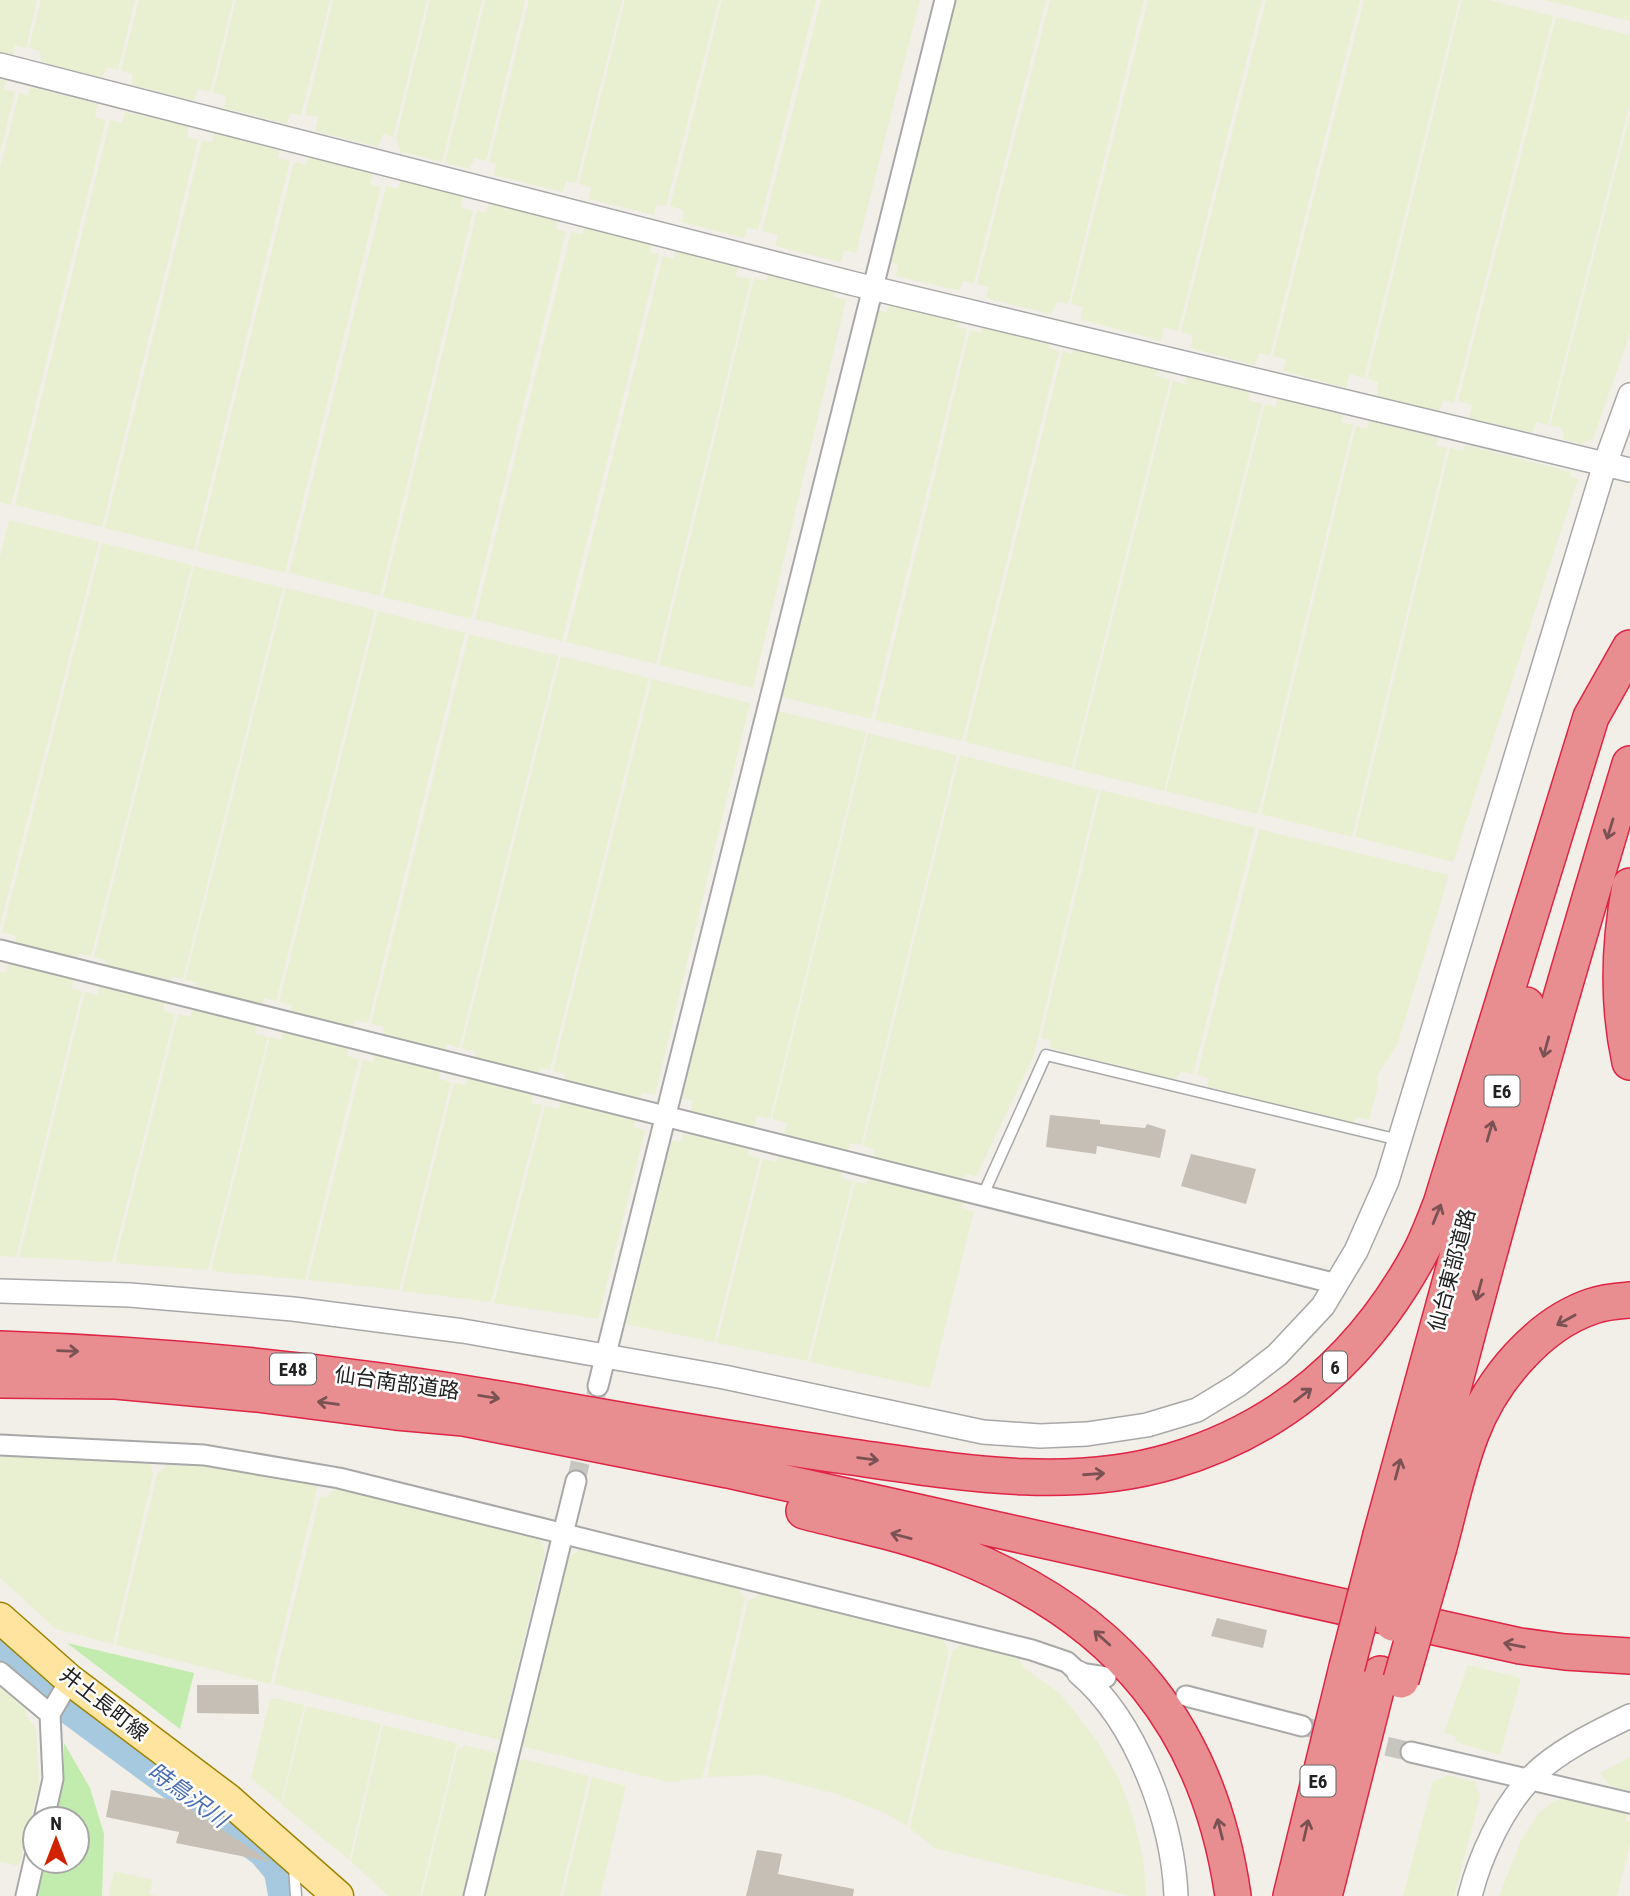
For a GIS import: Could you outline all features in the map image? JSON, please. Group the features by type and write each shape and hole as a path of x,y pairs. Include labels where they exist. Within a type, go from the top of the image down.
{"highway":[{"name":"6","path":"590,1400 969,1474 1049,1476 1095,1475 1137,1470 1170,1462 1212,1448 1252,1430 1285,1408 1319,1383 1372,1328 1421,1252 1441,1204 1591,717 1630,648"},
{"name":"仙台東部道路","path":"1411,1542 1525,1008 1630,648"},
{"name":"仙台東部道路","path":"1324,1896 1376,1673 1444,1418 1540,1070 1630,764"},
{"path":"1630,886 1622,936 1620,984 1630,1062"},
{"path":"1411,1542 1485,1405 1520,1356 1561,1322 1593,1306 1630,1300"},
{"name":"仙台南部道路","path":"0,1349 117,1353 238,1363 590,1400"},
{"name":"仙台南部道路","path":"0,1380 142,1384 257,1394 396,1412"},
{"path":"590,1400 689,1444 1383,1595 1560,1630 1630,1634"},
{"path":"396,1412 464,1418 728,1470 1520,1646 1565,1653 1630,1656"},
{"path":"396,1412 463,1432 726,1491 916,1540 963,1556 1064,1608 1101,1637 1131,1667 1157,1698 1179,1731 1216,1813 1233,1896"},
{"path":"1345,1896 1376,1673"},
{"name":"仙台東部道路","path":"1291,1896 1376,1673"}],"main road":[{"name":"井土長町線","path":"0,1618 70,1680 228,1799 338,1896"}],"street":[{"path":"590,1400 605,1355 875,288 945,0"},
{"path":"0,65 875,288 1630,470"},
{"path":"0,1292 130,1295 293,1309 463,1331 724,1377 983,1432 1040,1436 1087,1434 1147,1425 1197,1410 1238,1385 1277,1355 1323,1306 1356,1251 1387,1181 1605,464 1630,395"},
{"path":"0,950 1337,1284"},
{"path":"0,1445 204,1455 339,1478 1032,1650 1067,1662 1096,1687 1144,1766 1163,1816 1175,1875 1175,1896"},
{"path":"474,1896 576,1481"},
{"path":"0,1672 50,1714"},
{"path":"1079,1673 1106,1677"},
{"path":"47,1805 53,1779 50,1714 70,1680"},
{"path":"1186,1696 1302,1726"},
{"path":"1470,1896 1475,1875 1507,1809 1530,1779 1595,1733 1630,1716"},
{"path":"1411,1752 1630,1803"},
{"path":"26,1896 31,1875"}],"lane":[{"path":"983,1195 1046,1055 1399,1140"},
{"path":"292,1856 296,1896"}],"green space":[{"path":"0,0 37,0 26,48 15,45 12,55 0,52"},
{"path":"41,0 135,0 118,70 106,67 103,78 41,62 40,51 29,48"},
{"path":"139,0 233,0 210,92 198,89 194,101 132,85 132,74 121,70"},
{"path":"236,0 330,0 301,115 290,113 287,124 224,108 226,96 213,93"},
{"path":"333,0 427,0 393,137 383,134 378,147 315,131 318,117 305,115"},
{"path":"430,0 482,0 442,162 401,152 396,138"},
{"path":"485,0 525,0 486,161 475,158 469,169 445,163"},
{"path":"529,0 622,0 576,183 566,181 563,192 494,175 496,164 489,162"},
{"path":"625,0 719,0 666,206 656,204 654,215 589,199 591,187 579,184"},
{"path":"722,0 816,0 758,230 747,228 744,238 682,222 684,210 670,206"},
{"path":"821,0 920,0 856,253 844,250 841,262 775,246 778,235 762,231"},
{"path":"953,0 1046,0 974,283 963,281 960,291 896,276 898,264 888,262"},
{"path":"1050,0 1144,0 1068,304 1057,302 1051,314 986,298 989,287 977,284"},
{"path":"1148,0 1262,0 1178,331 1164,327 1161,341 1080,319 1083,307 1071,304"},
{"path":"1266,0 1360,0 1270,355 1259,353 1255,365 1190,348 1193,335 1181,332"},
{"path":"1364,0 1459,0 1364,378 1350,374 1346,388 1283,371 1286,360 1273,356"},
{"path":"1462,0 1489,0 1553,16 1454,403 1443,400 1439,411 1377,396 1378,382 1367,379"},
{"path":"1544,0 1630,0 1630,21"},
{"path":"1556,17 1630,35 1630,104 1548,425 1536,422 1532,433 1469,418 1472,405 1458,401"},
{"path":"0,79 6,80 4,89 15,92 0,153"},
{"path":"30,87 98,104 95,117 106,120 11,505 0,502 0,168 19,93 28,96"},
{"path":"125,112 189,126 187,137 198,140 102,527 15,505 110,120 122,123"},
{"path":"1630,115 1630,333 1593,439 1581,444 1564,440 1562,428 1550,426"},
{"path":"215,133 280,149 278,158 290,161 194,550 105,528 202,141 212,143"},
{"path":"309,156 373,173 370,184 381,187 285,573 197,551 294,162 306,165"},
{"path":"400,179 463,196 461,208 473,211 380,596 289,573 386,186 398,189"},
{"path":"489,203 558,219 556,229 566,232 471,619 383,597 477,211 486,213"},
{"path":"585,226 652,243 650,252 659,254 562,641 475,619 571,232 582,234"},
{"path":"676,249 738,265 736,276 751,279 656,664 566,642 663,256 674,259"},
{"path":"768,272 836,289 834,297 846,300 753,688 659,665 754,278 766,281"},
{"path":"890,301 960,318 958,327 967,329 871,719 782,697 878,310 887,312"},
{"path":"983,324 1049,340 1049,348 1059,351 962,741 875,720 970,330 981,333"},
{"path":"1074,347 1159,368 1157,376 1170,380 1072,768 965,742 1063,351 1072,354"},
{"path":"1187,375 1250,391 1248,400 1262,404 1164,791 1074,769 1173,381 1185,384"},
{"path":"1278,398 1343,415 1341,422 1353,425 1258,814 1166,791 1265,404 1275,407"},
{"path":"1369,421 1438,438 1436,446 1447,448 1352,837 1261,814 1356,426 1367,429"},
{"path":"1465,445 1571,472 1570,477 1578,479 1453,862 1355,837 1450,448 1463,451"},
{"path":"9,520 99,542 0,926 0,557"},
{"path":"102,543 192,565 91,956 79,953 77,961 14,945 16,936 2,932"},
{"path":"194,566 283,588 183,979 173,977 169,984 105,968 105,960 94,957"},
{"path":"286,588 375,610 276,1001 264,998 262,1007 198,991 197,982 185,980"},
{"path":"378,611 465,633 368,1023 355,1020 353,1030 290,1014 292,1005 279,1002"},
{"path":"469,634 558,656 459,1048 447,1044 444,1053 382,1037 384,1027 371,1024"},
{"path":"561,656 649,678 550,1070 540,1068 538,1076 474,1060 476,1052 462,1048"},
{"path":"652,679 750,703 655,1095 642,1092 639,1102 564,1083 565,1074 553,1071"},
{"path":"778,711 866,732 770,1119 757,1116 754,1129 690,1113 693,1101 682,1099"},
{"path":"868,733 957,755 861,1145 850,1143 848,1152 784,1136 787,1123 772,1119"},
{"path":"960,755 1098,790 1033,1058 976,1176 967,1174 963,1179 873,1158 875,1149 863,1146"},
{"path":"1101,790 1255,828 1193,1074 1181,1071 1175,1080 1050,1048 1051,1040 1041,1038"},
{"path":"1259,829 1449,875 1397,1045 1377,1076 1378,1086 1369,1120 1356,1117 1354,1124 1207,1087 1209,1078 1197,1075"},
{"path":"8,963 73,979 72,989 82,991 16,1257 0,1256 0,972 6,973"},
{"path":"100,986 164,1002 164,1011 175,1014 112,1262 19,1257 85,992 97,995"},
{"path":"193,1009 256,1025 255,1034 268,1037 208,1270 115,1263 178,1014 190,1017"},
{"path":"284,1031 349,1048 347,1056 359,1059 305,1280 211,1271 270,1037 281,1040"},
{"path":"375,1054 440,1070 439,1079 451,1082 399,1290 308,1280 363,1060 373,1062"},
{"path":"468,1077 533,1093 531,1103 542,1105 491,1302 402,1291 454,1083 466,1085"},
{"path":"561,1100 635,1118 634,1127 645,1131 598,1319 494,1303 545,1106 558,1109"},
{"path":"684,1130 750,1146 748,1155 760,1158 714,1342 626,1324 672,1140 681,1142"},
{"path":"779,1154 843,1169 841,1178 853,1181 807,1361 717,1343 763,1159 776,1162"},
{"path":"870,1176 964,1199 962,1208 974,1211 930,1388 810,1362 855,1182 866,1184"},
{"path":"0,1456 150,1462 153,1475 113,1644 56,1629 0,1578"},
{"path":"169,1463 245,1472 318,1485 270,1684 116,1645 157,1474"},
{"path":"335,1489 539,1538 545,1552 500,1740 274,1684 320,1496 326,1498"},
{"path":"581,1549 737,1587 745,1599 702,1778 669,1782 521,1746 568,1558"},
{"path":"762,1593 942,1638 949,1651 907,1826 885,1813 837,1794 762,1775 707,1777 748,1601"},
{"path":"67,1643 194,1673 180,1729"},
{"path":"963,1643 1018,1657 1023,1667 1059,1693 1099,1744 1121,1783 1134,1821 1143,1857 1146,1896 1130,1896 934,1848 910,1828 952,1652"},
{"path":"1468,1665 1521,1678 1500,1755 1455,1742 1456,1737 1444,1733"},
{"path":"0,1685 24,1705 28,1719 36,1728 39,1784 34,1805 21,1805 19,1866 0,1862"},
{"path":"270,1699 304,1705 281,1803 251,1778"},
{"path":"306,1706 381,1724 349,1860 282,1805"},
{"path":"383,1725 457,1743 420,1896 388,1896 351,1861"},
{"path":"64,1743 90,1788 104,1834 102,1896 35,1896 40,1875 91,1875 91,1805 55,1805 64,1766"},
{"path":"464,1745 497,1753 462,1896 422,1896 458,1748 462,1749"},
{"path":"1630,1757 1630,1791 1610,1786 1600,1773"},
{"path":"523,1759 589,1776 560,1896 483,1896 517,1760"},
{"path":"1448,1775 1475,1782 1480,1797 1454,1896 1403,1896 1433,1781"},
{"path":"592,1777 626,1786 600,1896 563,1896"},
{"path":"1571,1798 1628,1812 1626,1820 1630,1822 1630,1845 1617,1896 1499,1896 1522,1838 1540,1812 1554,1801"},
{"path":"114,1871 153,1880 149,1894 157,1896 109,1896"}],"building":[{"path":"1050,1115 1100,1120 1100,1124 1145,1128 1147,1124 1166,1130 1160,1158 1097,1146 1096,1154 1046,1147"},
{"path":"1191,1154 1256,1169 1246,1204 1181,1186"},
{"path":"1217,1618 1267,1630 1263,1648 1211,1636"},
{"path":"197,1685 258,1685 259,1714 197,1713"},
{"path":"111,1790 179,1801 271,1862 176,1843 179,1832 106,1817"},
{"path":"757,1850 782,1854 778,1874 854,1889 853,1896 746,1896"}],"waterway":[{"name":"時鳥沢川","path":"0,1647 45,1689"},
{"name":"時鳥沢川","path":"71,1709 264,1851 280,1870 285,1896"}],"tunnel":[{"path":"576,1481 598,1386"},
{"path":"1302,1726 1411,1752"}]}
